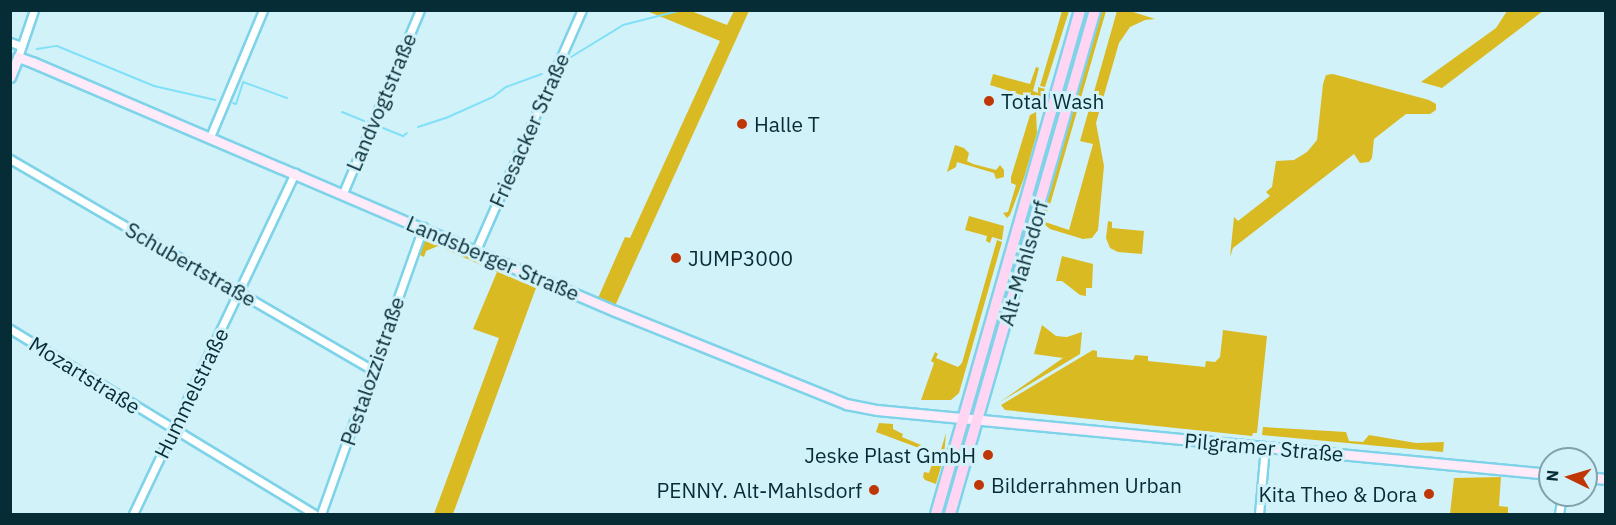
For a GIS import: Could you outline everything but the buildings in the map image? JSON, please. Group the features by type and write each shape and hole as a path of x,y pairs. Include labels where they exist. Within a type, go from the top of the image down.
{"main road":[{"name":"Alt-Mahlsdorf","path":"936,514 1080,10"},
{"name":"Alt-Mahlsdorf","path":"951,514 1095,10"}],"street":[{"path":"10,77 34,10"},
{"path":"210,137 263,10"},
{"name":"Landvogtstraße","path":"342,194 420,10"},
{"name":"Friesacker Straße","path":"476,250 582,10"},
{"path":"10,42 21,46"},
{"name":"Landsberger Straße","path":"18,57 846,404 877,411 978,419"},
{"name":"Schubertstraße","path":"10,159 372,370"},
{"name":"Hummelstraße","path":"133,514 240,293 295,173"},
{"name":"Pestalozzistraße","path":"321,514 423,227"},
{"name":"Mozartstraße","path":"10,329 314,514"},
{"name":"Pilgramer Straße","path":"978,419 1538,473"},
{"path":"1259,514 1265,447"}],"shaded area":[{"path":"647,11 691,11 727,25 734,11 749,11 615,306 598,298 625,237 630,238 720,41"},
{"path":"1062,11 1069,11 1045,87 1040,86"},
{"path":"1085,11 1091,11 1061,109 1057,106"},
{"path":"1099,11 1106,11 1045,222 1069,230 1093,144 1080,141 1117,11 1130,11 1155,19 1145,20 1130,27 1119,43 1096,123 1104,166 1098,230 1092,238 1083,239 1050,229 1043,223 1042,213"},
{"path":"1507,11 1543,11 1442,88 1421,82 1496,28"},
{"path":"1036,67 1039,68 1033,91 1038,93 1038,87 1045,89 1038,102 1027,103 1028,97 990,85 993,74 1030,84"},
{"path":"1333,74 1429,100 1436,104 1436,110 1430,114 1406,114 1374,139 1372,158 1369,162 1360,163 1354,154 1233,248 1230,257 1234,217 1238,221 1270,196 1266,192 1272,187 1276,161 1294,160 1307,152 1317,140 1323,84 1326,75"},
{"path":"1036,112 1037,133 1024,178 1007,218 1003,213 1008,212 1016,185 1011,183 1011,177 1030,115"},
{"path":"955,145 964,148 969,153 967,161 973,164 996,170 1000,165 1004,170 1004,177 996,179 994,173 957,162 956,167 947,172"},
{"path":"969,216 1004,226 1002,240 992,237 990,243 986,241 987,236 965,230"},
{"path":"1108,221 1112,222 1112,228 1144,231 1142,254 1118,252 1110,248 1106,238"},
{"path":"432,237 499,267 498,272 536,288 453,514 434,514 499,338 473,329 497,272 438,246 426,251 424,257 418,254 425,239"},
{"path":"997,240 1002,242 959,393 951,400 921,400 934,363 931,361 935,352 938,354 936,358 958,367 962,363"},
{"path":"1016,250 1022,251 981,396 978,396"},
{"path":"1062,256 1093,264 1092,288 1086,288 1086,296 1080,295 1062,281 1056,281"},
{"path":"1042,325 1056,336 1067,337 1082,332 1080,354 1000,402 1063,358 1034,354"},
{"path":"1223,330 1267,336 1257,433 1253,433 1252,436 1005,410 1001,405 1093,350 1097,351 1097,357 1133,360 1135,355 1148,356 1148,361 1205,367 1206,361 1215,362 1220,357"},
{"path":"879,423 893,424 893,429 903,434 902,437 940,453 946,433 944,456 936,484 923,477 924,472 929,473 934,459 918,454 919,448 876,432"},
{"path":"1263,427 1346,432 1349,441 1363,442 1369,435 1416,443 1444,442 1443,452 1262,435"},
{"path":"1501,477 1499,506 1508,507 1508,514 1450,514 1454,478"}],"waterway":[{"path":"571,57 623,25 682,10"},
{"path":"37,49 57,46 154,86 215,100"},
{"path":"418,127 446,118 493,97 506,87 542,74"},
{"path":"233,103 236,104 243,82 287,98"},
{"path":"342,112 364,121"},
{"path":"383,128 403,136 407,133"}],"place":[{"name":"Total Wash","path":"989,101"},
{"name":"Halle T","path":"742,124"},
{"name":"JUMP3000","path":"676,258"},
{"name":"Jeske Plast GmbH","path":"988,455"},
{"name":"Bilderrahmen Urban","path":"979,485"},
{"name":"PENNY. Alt-Mahlsdorf","path":"874,490"},
{"name":"Kita Theo & Dora","path":"1429,494"}]}
